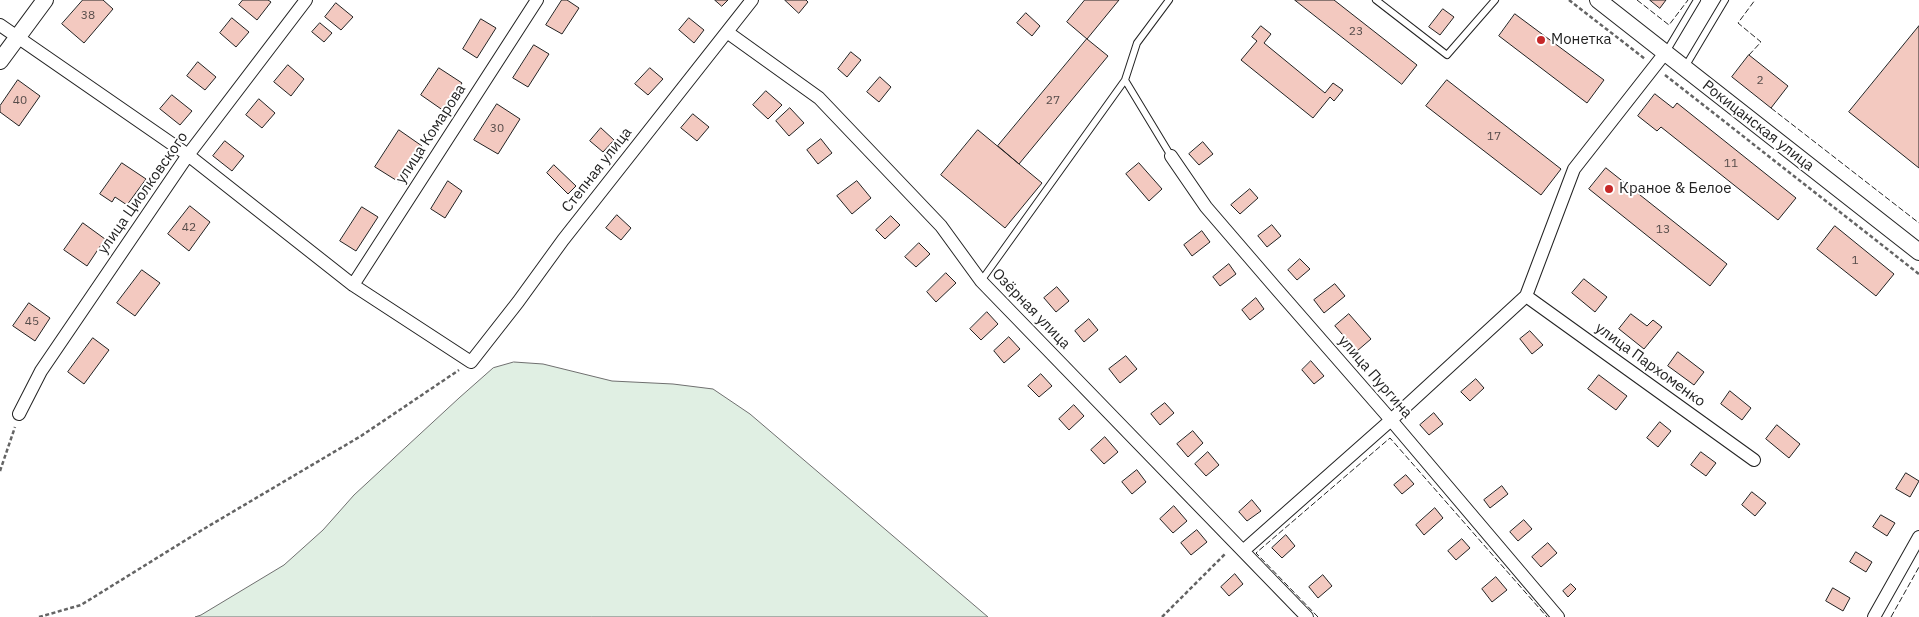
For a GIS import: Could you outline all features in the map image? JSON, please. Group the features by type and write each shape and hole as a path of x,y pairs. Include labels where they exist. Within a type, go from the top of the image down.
{"street":[{"path":"0,61 45,0"},
{"name":"улица Циолковского","path":"19,414 41,371 188,155 306,0"},
{"name":"улица Комарова","path":"353,285 537,0"},
{"name":"Степная улица","path":"471,362 563,240 752,0"},
{"name":"Рокицанская улица","path":"1598,0 1919,252"},
{"path":"0,26 188,155 353,285 471,362"},
{"name":"Озёрная улица","path":"726,32 819,98 941,226 981,281 1307,617"},
{"path":"1239,547 1391,420 1526,296 1574,169 1665,53"},
{"name":"улица Пургина","path":"1171,156 1206,207 1391,420 1558,617"},
{"name":"улица Пархоменко","path":"1526,296 1754,460"},
{"path":"1874,617 1919,537"}],"lane":[{"path":"981,281 1125,80 1137,43 1169,0"},
{"path":"1376,0 1447,55 1495,0"},
{"path":"1665,53 1697,0"},
{"path":"1684,68 1725,0"},
{"path":"1125,80 1171,156"}],"path":[{"path":"1569,0 1919,274"},
{"path":"39,617 82,605 202,530 361,436 471,362"},
{"path":"0,471 19,414"},
{"path":"1162,617 1239,547"}],"green space":[{"path":"514,362 543,364 612,381 673,384 713,389 750,414 988,617 195,617 284,565 323,530 354,495 459,398 493,368"}],"building":[{"path":"83,0 103,0 113,9 84,43 62,24"},
{"path":"243,0 268,0 271,2 257,20 239,5"},
{"path":"562,0 567,0 579,8 562,34 546,25"},
{"path":"715,0 728,0 722,6"},
{"path":"785,0 806,0 808,2 799,13"},
{"path":"1085,0 1119,0 1087,39 1067,22"},
{"path":"1295,0 1334,0 1417,65 1402,84"},
{"path":"1650,0 1666,0 1660,8"},
{"path":"336,3 353,17 341,30 325,17"},
{"path":"1443,9 1454,17 1440,35 1429,27"},
{"path":"1026,13 1040,26 1032,36 1017,23"},
{"path":"1515,14 1604,80 1587,103 1499,36"},
{"path":"232,18 249,32 236,47 220,33"},
{"path":"689,18 704,30 694,43 679,30"},
{"path":"481,19 496,28 477,58 463,49"},
{"path":"320,23 332,33 324,42 312,32"},
{"path":"1261,26 1271,34 1264,43 1325,93 1333,83 1343,90 1334,101 1330,97 1313,118 1241,60 1257,41 1252,37"},
{"path":"1919,26 1919,168 1849,112"},
{"path":"1087,39 1108,56 1019,164 998,146"},
{"path":"534,45 549,54 528,87 513,78"},
{"path":"851,52 861,60 847,77 838,69"},
{"path":"1749,55 1788,86 1771,108 1732,77"},
{"path":"198,62 216,77 205,90 187,76"},
{"path":"288,65 304,79 291,96 274,82"},
{"path":"439,68 462,83 444,111 421,95"},
{"path":"650,68 663,79 648,95 635,84"},
{"path":"880,77 891,87 879,102 867,92"},
{"path":"18,80 40,96 19,126 0,112 0,106"},
{"path":"1447,80 1561,169 1541,195 1426,106"},
{"path":"766,91 782,105 768,119 753,105"},
{"path":"1655,94 1673,108 1677,103 1796,198 1778,220 1661,127 1657,131 1638,116"},
{"path":"172,95 192,111 180,125 160,109"},
{"path":"259,99 275,113 262,128 246,115"},
{"path":"497,104 520,119 498,154 474,140"},
{"path":"790,108 804,123 789,136 776,121"},
{"path":"693,114 709,127 697,141 681,128"},
{"path":"601,128 614,140 603,152 590,141"},
{"path":"399,130 422,146 399,182 375,167"},
{"path":"978,130 1042,183 1005,228 941,175"},
{"path":"821,139 832,153 818,164 807,150"},
{"path":"225,141 244,156 232,171 213,156"},
{"path":"1203,142 1213,154 1199,165 1189,154"},
{"path":"122,163 146,179 127,205 115,197 112,202 100,194"},
{"path":"1139,163 1162,189 1149,201 1126,174"},
{"path":"554,165 576,186 568,194 547,173"},
{"path":"1606,168 1727,264 1710,286 1589,189"},
{"path":"448,181 462,191 445,218 431,209"},
{"path":"857,181 871,198 852,214 837,196"},
{"path":"1250,189 1258,198 1240,214 1231,205"},
{"path":"190,206 210,222 189,251 168,234"},
{"path":"362,207 378,217 356,251 340,241"},
{"path":"617,215 631,228 621,240 606,228"},
{"path":"891,216 900,225 885,239 876,230"},
{"path":"83,223 105,239 87,266 64,250"},
{"path":"1272,225 1281,236 1267,247 1258,236"},
{"path":"1835,226 1894,274 1876,296 1817,249"},
{"path":"1202,231 1210,242 1192,256 1184,245"},
{"path":"919,243 930,254 916,267 905,257"},
{"path":"1300,259 1310,269 1297,280 1288,270"},
{"path":"1229,264 1236,274 1220,286 1213,277"},
{"path":"142,270 160,283 135,316 117,303"},
{"path":"946,273 956,283 936,302 927,292"},
{"path":"1584,279 1607,297 1595,312 1572,293"},
{"path":"1335,284 1345,296 1324,313 1314,300"},
{"path":"1057,287 1069,301 1056,312 1044,298"},
{"path":"1256,298 1264,309 1250,320 1242,310"},
{"path":"29,303 50,318 35,341 13,326"},
{"path":"987,312 998,324 981,340 970,329"},
{"path":"1349,314 1371,339 1357,351 1335,326"},
{"path":"1631,314 1647,326 1653,320 1662,327 1644,349 1619,329"},
{"path":"1089,319 1098,330 1084,342 1075,331"},
{"path":"1530,331 1543,345 1532,354 1520,339"},
{"path":"1009,337 1020,349 1004,363 994,351"},
{"path":"93,338 109,350 84,384 68,372"},
{"path":"1678,352 1704,372 1694,385 1668,366"},
{"path":"1126,356 1137,369 1120,383 1109,369"},
{"path":"1311,361 1324,376 1314,384 1302,370"},
{"path":"1041,374 1052,386 1039,397 1028,386"},
{"path":"1599,375 1627,396 1616,410 1588,389"},
{"path":"1476,379 1484,388 1470,401 1461,392"},
{"path":"1730,391 1751,408 1742,420 1721,404"},
{"path":"1165,403 1174,413 1160,425 1151,414"},
{"path":"1074,405 1084,416 1069,430 1059,419"},
{"path":"1434,413 1443,424 1429,435 1420,425"},
{"path":"1660,422 1671,431 1658,447 1647,438"},
{"path":"1777,425 1800,444 1789,458 1766,439"},
{"path":"1193,431 1203,443 1188,457 1177,444"},
{"path":"1105,437 1118,452 1104,464 1091,450"},
{"path":"1208,452 1219,465 1206,476 1195,464"},
{"path":"1701,452 1716,463 1706,476 1691,465"},
{"path":"1137,470 1146,482 1132,494 1122,482"},
{"path":"1906,473 1919,481 1910,497 1896,489"},
{"path":"1406,475 1414,484 1402,494 1394,485"},
{"path":"1502,486 1508,494 1490,508 1484,500"},
{"path":"1752,492 1766,503 1755,516 1742,505"},
{"path":"1252,500 1261,511 1247,521 1239,512"},
{"path":"1174,506 1187,521 1173,533 1160,519"},
{"path":"1435,508 1443,518 1424,535 1416,525"},
{"path":"1881,515 1895,523 1887,536 1873,527"},
{"path":"1524,520 1532,529 1518,541 1510,532"},
{"path":"1197,530 1207,542 1191,555 1181,543"},
{"path":"1286,535 1295,546 1282,558 1272,548"},
{"path":"1462,539 1470,548 1456,560 1448,551"},
{"path":"1548,543 1557,553 1541,567 1532,557"},
{"path":"1856,552 1872,562 1866,572 1850,562"},
{"path":"1235,574 1243,584 1229,596 1221,587"},
{"path":"1323,575 1332,586 1318,598 1309,587"},
{"path":"1496,577 1507,590 1492,602 1482,589"},
{"path":"1571,584 1576,589 1568,597 1563,591"},
{"path":"1833,588 1850,598 1843,611 1826,601"}],"fence":[{"path":"1637,0 1669,25 1688,0"},
{"path":"1749,55 1761,42 1738,23 1755,0"},
{"path":"1771,108 1919,223"},
{"path":"1318,617 1256,553 1390,438 1547,617"},
{"path":"1891,617 1919,567"}],"place":[{"name":"Монетка","path":"1541,40"},
{"name":"Краное & Белое","path":"1609,189"}]}
